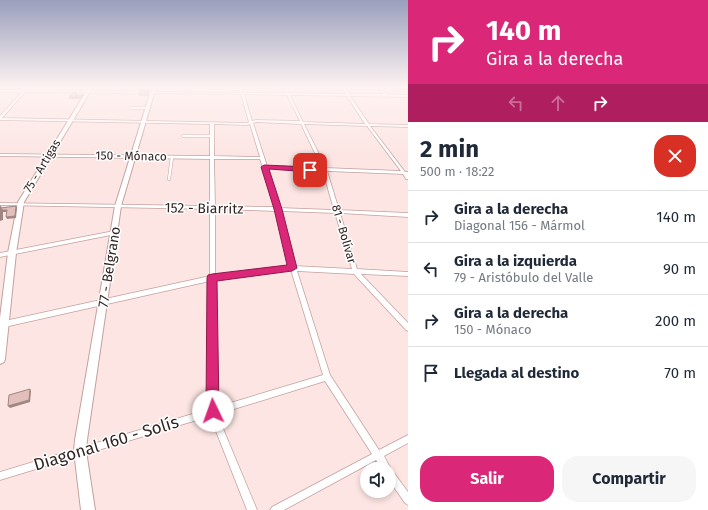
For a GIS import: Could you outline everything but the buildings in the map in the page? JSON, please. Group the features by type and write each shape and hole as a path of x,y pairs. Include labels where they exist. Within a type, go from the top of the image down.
{"street":[{"name":"75 - Artigas","path":"20,204 76,111"},
{"name":"77 - Belgrano","path":"88,510 80,451 81,440 118,206 147,111"},
{"path":"247,111 278,209 292,268 327,377 382,462"},
{"name":"81 - Bolívar","path":"296,111 325,170 355,271"},
{"path":"359,111 368,125 406,173 408,178"},
{"path":"0,118 212,123 251,123 256,121 408,126"},
{"path":"212,123 213,411 214,419 252,510"},
{"name":"150 - Mónaco","path":"0,155 262,158"},
{"path":"264,167 406,173"},
{"name":"152 - Biarritz","path":"0,204 278,209 408,215"},
{"path":"0,359 2,324 20,204"},
{"path":"0,255 114,233"},
{"path":"2,324 212,278 292,268 408,274"},
{"path":"355,271 408,328"},
{"name":"Diagonal 160 - Solís","path":"0,476 327,377"},
{"path":"275,510 408,439"},
{"path":"396,482 408,500"}],"lane":[{"path":"183,136 212,136"},
{"path":"169,178 172,156"}],"route":[{"path":"213,411 212,278 234,274 292,268 278,209 264,167 310,170"}]}
